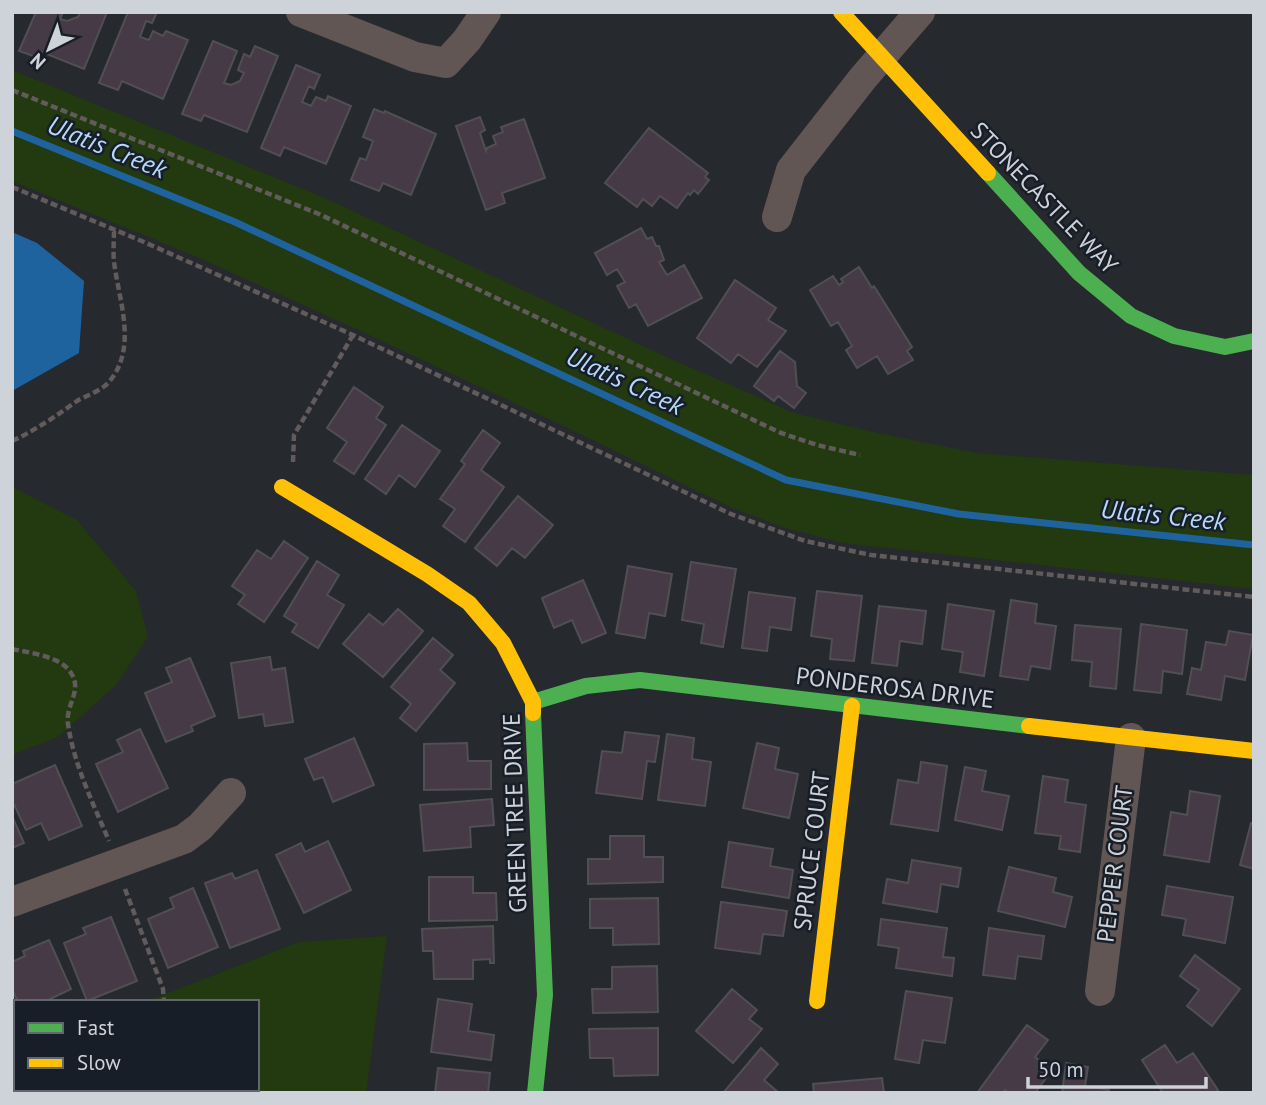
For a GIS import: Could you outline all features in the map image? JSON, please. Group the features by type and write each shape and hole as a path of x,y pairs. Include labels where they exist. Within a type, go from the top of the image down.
{"street":[{"path":"301,12 415,57 446,63 467,40 486,12"},
{"name":"STONECASTLE WAY","path":"841,12 1079,273 1131,316 1174,336 1225,347 1254,341"},
{"path":"777,217 791,170 920,12"},
{"name":"GREEN TREE DRIVE","path":"282,487 427,574 469,603 503,643 533,702 545,995 536,1093"},
{"name":"PONDEROSA DRIVE","path":"533,702 578,687 611,680 640,680 1254,751"},
{"name":"SPRUCE COURT","path":"817,1001 852,706"},
{"name":"PEPPER COURT","path":"1100,991 1131,738"},
{"path":"12,902 184,839 200,827 231,793"}],"path":[{"path":"12,90 319,214 781,433 860,455"},
{"path":"12,187 353,335 731,513 805,541 871,555 1254,597"},
{"path":"12,441 107,384 120,366 124,347 122,306 114,260 114,229"},
{"path":"282,487 293,466 294,435 353,335"},
{"path":"12,649 61,663 69,669 76,681 67,719 69,735 74,756 111,845"},
{"path":"123,885 163,989 164,1000"}],"green space":[{"path":"12,70 325,198 671,359 794,413 977,453 1254,475 1254,589 843,543 785,528 732,508 356,329 197,257 12,181"},
{"path":"12,487 77,520 136,591 148,637 116,685 58,737 12,755"},
{"path":"387,936 366,1093 12,1093 14,1052 14,1091 259,1091 259,1000 150,1000 299,942"}],"water":[{"path":"12,232 37,243 84,281 79,353 12,391"}],"building":[{"path":"36,12 63,12 60,19 67,21 78,17 80,12 107,12 84,69 42,52 39,58 19,51"},
{"path":"128,12 157,12 152,23 146,21 140,37 149,40 153,31 163,36 166,31 188,40 163,99 122,81 118,90 99,83"},
{"path":"213,41 237,51 224,83 231,85 240,81 244,73 238,70 244,54 250,57 255,46 278,56 247,132 204,115 201,121 182,114"},
{"path":"296,65 320,75 314,89 309,86 302,102 311,106 316,97 326,101 328,96 351,106 326,164 284,147 280,156 261,148"},
{"path":"374,109 384,113 385,111 436,134 411,195 383,183 379,191 351,180 360,158 366,160 373,141 363,137"},
{"path":"480,117 485,130 480,133 486,151 496,144 493,136 503,132 501,127 524,119 545,178 502,193 505,203 486,210 456,126"},
{"path":"649,128 708,173 705,177 709,180 698,194 694,190 690,195 688,193 677,208 660,196 652,206 643,199 637,207 605,183"},
{"path":"641,228 647,239 652,237 656,246 659,246 664,260 659,262 667,275 684,265 702,298 648,326 636,304 629,308 617,286 625,282 617,269 607,275 595,253"},
{"path":"859,267 912,347 907,351 913,360 888,374 877,356 857,368 846,350 852,346 838,322 831,326 810,290 833,276 839,285 843,282 841,279"},
{"path":"735,280 776,308 768,320 786,331 757,367 738,354 731,363 697,338"},
{"path":"780,351 795,362 797,386 806,393 794,408 778,396 774,401 754,386"},
{"path":"354,387 383,407 376,418 386,425 354,474 334,461 347,442 327,428"},
{"path":"402,425 440,451 415,487 399,475 386,494 365,479"},
{"path":"483,430 500,443 481,470 504,487 465,542 443,526 455,509 440,499 465,464 461,461"},
{"path":"518,496 553,525 525,558 512,548 497,566 475,548"},
{"path":"284,541 308,558 264,622 238,604 245,595 232,586 257,550 271,559"},
{"path":"317,561 339,575 327,595 344,605 318,648 292,632 297,624 284,616"},
{"path":"691,562 736,569 723,647 701,643 704,624 682,620"},
{"path":"628,566 672,574 665,616 649,613 645,638 616,633"},
{"path":"583,580 606,633 582,643 572,620 554,628 542,598"},
{"path":"817,591 862,596 854,661 830,659 832,639 811,636"},
{"path":"749,592 795,598 791,630 770,627 767,651 742,648"},
{"path":"1011,600 1037,604 1035,623 1056,626 1050,669 1031,666 1028,680 1000,676"},
{"path":"948,604 994,611 984,676 960,672 963,652 942,649"},
{"path":"879,606 926,611 922,644 900,641 897,666 872,663"},
{"path":"398,609 423,631 383,677 343,644 369,614 383,625"},
{"path":"1141,624 1187,630 1182,674 1163,671 1161,693 1134,690"},
{"path":"1075,625 1121,629 1116,689 1090,686 1092,662 1072,660"},
{"path":"1229,631 1253,635 1245,680 1225,676 1221,700 1187,694 1192,668 1201,670 1206,642 1226,645"},
{"path":"433,638 453,655 440,670 455,683 416,731 400,718 411,704 391,687"},
{"path":"270,657 272,670 285,668 293,722 265,726 263,714 239,718 231,663"},
{"path":"190,658 215,716 191,726 193,731 166,742 145,693 172,682 166,668"},
{"path":"140,729 168,788 118,812 96,764 123,752 117,740"},
{"path":"625,732 659,736 655,762 647,761 642,799 596,793 602,751 622,753"},
{"path":"667,734 694,738 692,759 711,762 705,806 658,800"},
{"path":"354,738 374,785 333,802 323,777 314,780 305,759"},
{"path":"467,743 468,761 491,761 491,789 424,790 424,744"},
{"path":"757,743 779,748 775,769 798,774 789,818 743,808"},
{"path":"921,762 947,766 938,831 891,824 898,780 918,783"},
{"path":"55,765 82,826 49,840 41,823 26,830 12,800 12,784"},
{"path":"965,767 986,771 982,791 1009,796 1002,830 955,820"},
{"path":"1043,776 1068,780 1065,802 1086,805 1080,852 1059,849 1061,836 1035,833"},
{"path":"1190,791 1220,796 1209,862 1164,855 1171,812 1187,815"},
{"path":"492,799 494,825 470,827 471,847 424,851 420,805"},
{"path":"12,816 24,843 12,848"},
{"path":"1251,823 1254,824 1254,869 1240,865"},
{"path":"610,836 644,836 644,857 663,857 663,882 588,884 588,859 610,859"},
{"path":"328,841 351,890 304,913 276,855 301,843 305,852"},
{"path":"729,842 773,849 770,866 793,870 789,898 722,887"},
{"path":"912,860 961,868 958,887 941,884 937,912 883,903 887,879 908,883"},
{"path":"1009,867 1056,878 1053,892 1072,897 1065,927 998,911"},
{"path":"257,870 280,929 230,948 205,883 232,873 235,879"},
{"path":"429,877 473,877 473,893 496,893 497,920 429,921"},
{"path":"1167,886 1233,897 1225,943 1183,935 1186,919 1162,915"},
{"path":"193,888 218,947 168,968 148,919 174,908 170,898"},
{"path":"658,898 659,944 613,945 613,928 590,928 590,899"},
{"path":"721,902 787,911 783,936 763,934 760,954 715,948"},
{"path":"111,917 137,981 87,1000 64,943 86,934 83,928"},
{"path":"881,919 947,928 943,957 954,958 952,976 896,968 899,948 878,945"},
{"path":"493,926 494,963 490,963 490,959 473,960 473,979 434,979 433,951 423,951 422,929"},
{"path":"989,928 1044,936 1041,959 1018,956 1015,979 983,975"},
{"path":"49,940 71,989 48,1000 17,1000 12,989 12,962 25,956 23,951"},
{"path":"1195,955 1240,989 1212,1026 1187,1006 1199,990 1180,976"},
{"path":"657,966 658,1012 593,1013 592,989 612,989 612,967"},
{"path":"732,989 757,1010 749,1019 762,1029 733,1063 696,1031"},
{"path":"906,991 952,998 945,1043 923,1040 919,1063 895,1059"},
{"path":"438,999 472,1004 468,1031 494,1035 491,1060 431,1052"},
{"path":"1027,1025 1048,1040 1035,1057 1052,1070 1035,1093 1009,1093 1005,1090 1003,1093 977,1093"},
{"path":"658,1028 658,1075 614,1076 613,1058 590,1058 589,1029"},
{"path":"1165,1045 1177,1063 1193,1053 1218,1090 1214,1093 1163,1093 1142,1060"},
{"path":"761,1048 778,1064 764,1080 779,1093 723,1093"},
{"path":"1066,1063 1088,1067 1085,1086 1109,1090 1108,1093 1062,1093"},
{"path":"438,1068 490,1073 488,1093 435,1093"},
{"path":"882,1078 884,1093 814,1093 813,1084"}],"waterway":[{"name":"Ulatis Creek","path":"12,131 235,222 786,480 959,514 1254,545"}],"traffic: fast":[{"path":"988,173 1079,273 1131,316 1174,336 1225,347 1254,341"},
{"path":"533,702 586,686 640,680 1029,726"},
{"path":"533,713 545,995 535,1093"}],"traffic: slow":[{"path":"841,12 988,173"},
{"path":"282,487 427,574 469,603 503,643 533,702 533,713"},
{"path":"817,1001 852,706"},
{"path":"1029,726 1254,751"}]}
